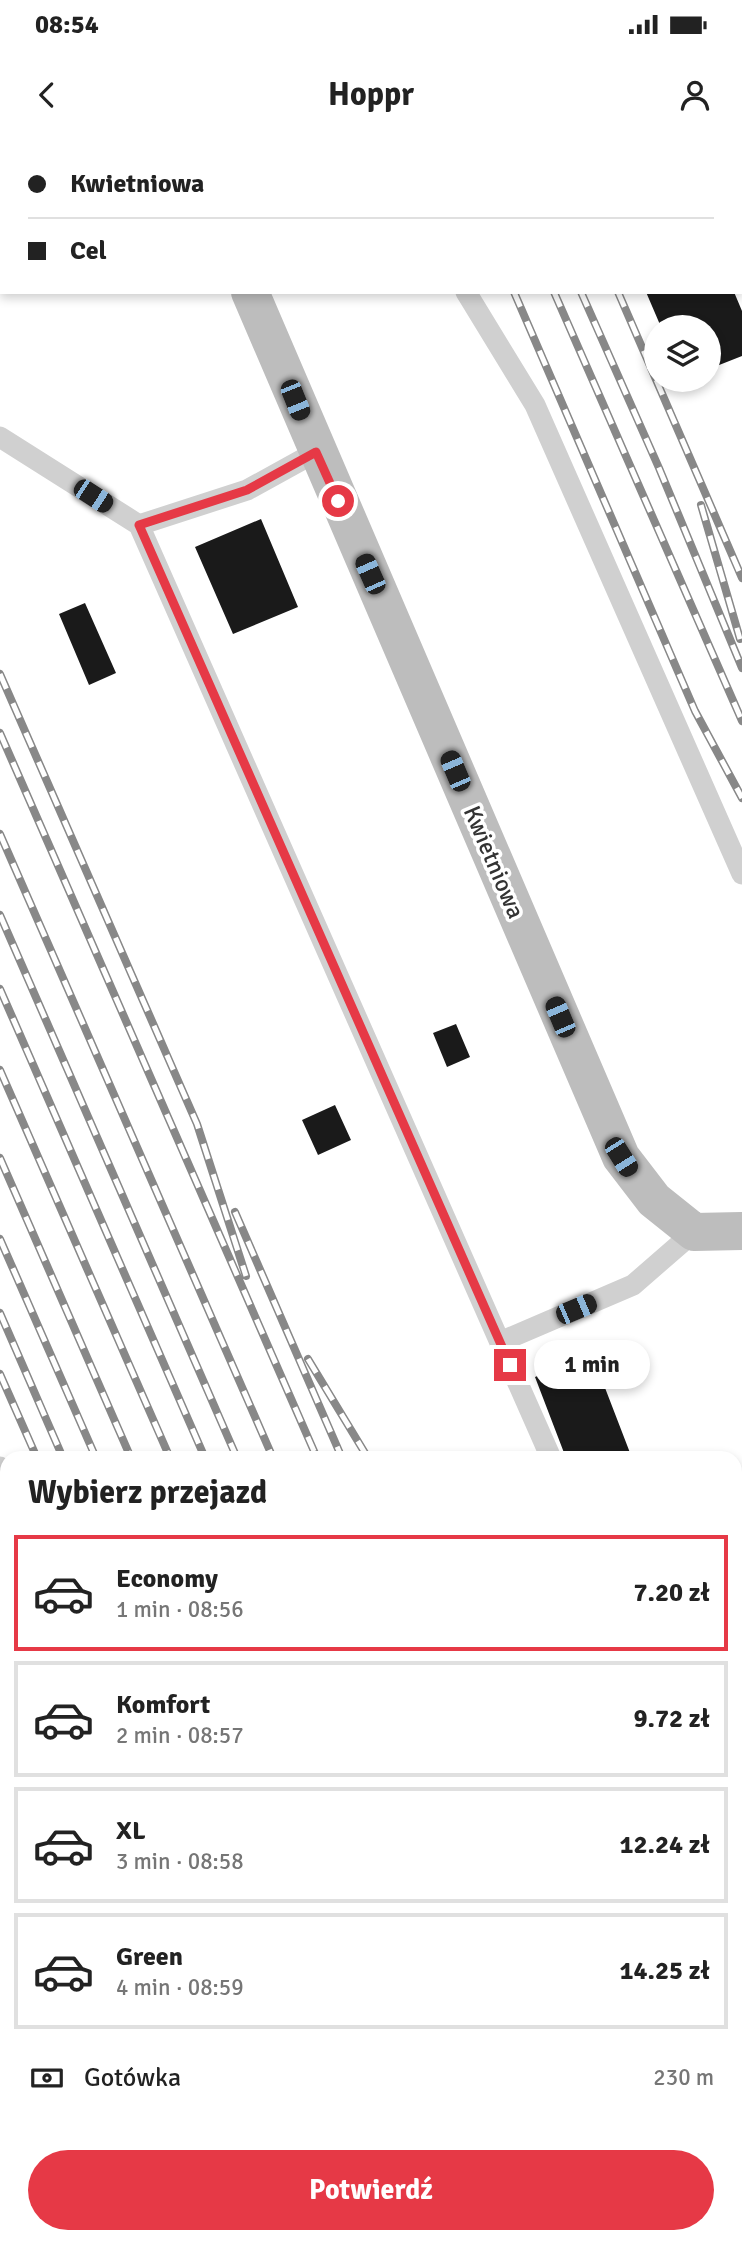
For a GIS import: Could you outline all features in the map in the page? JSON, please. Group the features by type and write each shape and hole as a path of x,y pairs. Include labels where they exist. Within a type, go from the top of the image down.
{"street":[{"name":"Kwietniowa","path":"251,294 612,1140 633,1177 654,1200 719,1232"}],"lane":[{"path":"467,294 536,405 742,874"},
{"path":"0,437 139,525 548,1451"},
{"path":"139,525 247,490 316,452"},
{"path":"500,1342 633,1285 719,1232"}],"building":[{"path":"647,294 735,294 742,311 742,356 721,364 721,315 656,315"},
{"path":"261,519 298,607 233,634 195,547"},
{"path":"85,603 116,673 89,685 59,614"},
{"path":"456,1024 470,1057 447,1067 433,1033"},
{"path":"335,1105 351,1140 318,1155 302,1120"},
{"path":"592,1354 629,1451 563,1451 535,1377"}],"railway":[{"path":"515,294 695,711 742,798"},
{"path":"555,294 742,721"},
{"path":"582,294 659,468 742,668"},
{"path":"619,294 742,578"},
{"path":"701,505 740,639"},
{"path":"0,674 197,1124 246,1276"},
{"path":"0,733 314,1451"},
{"path":"0,834 270,1451"},
{"path":"0,915 234,1451"},
{"path":"0,989 202,1451"},
{"path":"0,1070 167,1451"},
{"path":"0,1158 128,1451"},
{"path":"235,1212 339,1451"},
{"path":"0,1239 93,1451"},
{"path":"0,1313 60,1451"},
{"path":"308,1359 364,1451"},
{"path":"0,1374 34,1451"}],"route":[{"path":"338,501 316,452 247,490 139,525 510,1365"}]}
